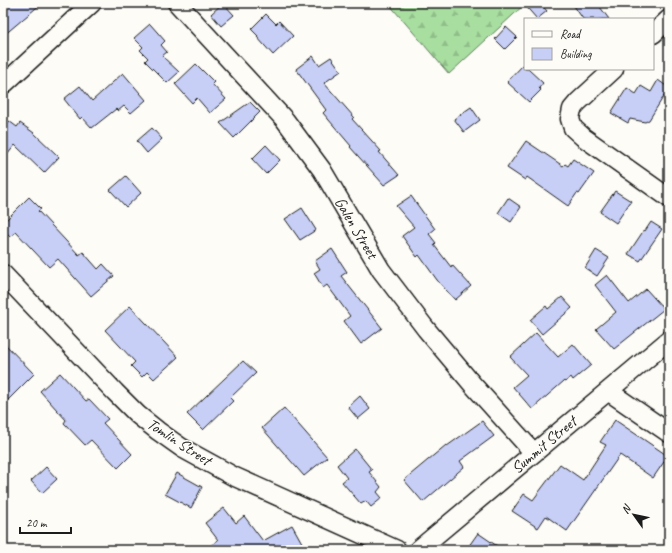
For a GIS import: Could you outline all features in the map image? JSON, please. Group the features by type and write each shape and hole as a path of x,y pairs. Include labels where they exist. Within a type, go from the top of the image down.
{"street":[{"path":"3,85 92,3"},
{"name":"Galen Street","path":"177,3 265,97 294,131 322,170 381,270 430,335 534,453"},
{"path":"654,33 669,19"},
{"path":"613,70 578,102 572,110 570,119 573,128 583,137 669,198"},
{"name":"Tomlin Street","path":"3,274 138,415 182,448 233,476 397,550"},
{"name":"Summit Street","path":"418,550 669,340"},
{"path":"608,391 669,433"}],"green space":[{"path":"388,3 526,3 449,74"}],"building":[{"path":"3,3 42,3 3,36"},
{"path":"223,3 234,15 221,26 211,14"},
{"path":"523,3 540,3 547,11 536,18"},
{"path":"572,3 597,3 608,18 582,18"},
{"path":"266,14 276,24 279,21 293,36 273,55 251,29"},
{"path":"150,24 165,41 161,45 167,52 162,56 179,72 167,83 145,61 148,58 140,50 143,47 134,38"},
{"path":"506,27 517,37 505,49 495,39"},
{"path":"313,56 319,65 331,57 341,71 324,83 354,117 352,119 381,151 379,152 399,175 384,185 350,147 351,146 323,113 326,110 296,69"},
{"path":"196,64 214,82 212,84 226,99 210,113 197,98 192,103 175,84"},
{"path":"523,65 524,70 529,70 543,83 539,88 541,90 529,102 507,82"},
{"path":"123,73 146,100 131,113 124,106 118,111 116,109 92,128 82,117 80,119 64,99 80,86 92,101"},
{"path":"658,80 669,88 649,120 645,122 630,119 628,123 611,113 627,88 636,94 641,86 651,92"},
{"path":"250,102 260,112 234,138 220,123"},
{"path":"471,107 480,120 464,132 454,119"},
{"path":"9,121 17,127 20,123 34,133 59,157 44,173 15,145 3,160 3,129"},
{"path":"152,128 162,139 147,153 137,141"},
{"path":"526,141 563,166 565,164 568,166 573,159 594,173 579,194 577,193 568,206 527,177 525,180 507,168"},
{"path":"266,145 280,160 266,174 252,159"},
{"path":"126,176 141,193 126,207 110,190"},
{"path":"615,191 631,201 616,223 600,212"},
{"path":"411,196 435,229 429,234 436,243 434,245 451,267 452,265 471,286 455,300 437,280 419,255 417,257 402,236 414,227 396,206"},
{"path":"29,197 41,209 38,211 79,255 83,252 98,269 103,264 114,276 91,296 58,259 49,267 16,232 10,237 3,230 3,223"},
{"path":"508,198 521,207 511,222 498,213"},
{"path":"302,208 316,230 300,240 285,219"},
{"path":"651,222 662,229 640,261 628,254"},
{"path":"332,249 347,272 341,276 382,328 361,344 344,321 350,316 327,285 323,288 314,273 320,269 315,261"},
{"path":"596,250 609,258 597,276 585,268"},
{"path":"607,275 629,303 646,289 664,309 614,349 596,329 616,312 595,285"},
{"path":"562,297 572,308 542,334 530,320 546,306 548,309"},
{"path":"130,306 178,357 154,379 147,372 142,377 131,366 135,362 105,330"},
{"path":"536,333 558,357 573,344 591,365 573,380 571,377 565,382 564,381 532,409 513,387 527,375 510,357"},
{"path":"3,342 34,374 3,405"},
{"path":"243,361 256,373 230,398 233,401 203,430 187,414"},
{"path":"60,373 86,401 89,399 108,419 103,423 132,454 118,468 91,440 85,445 64,423 66,420 40,391"},
{"path":"360,396 370,409 358,419 348,407"},
{"path":"284,408 327,457 304,476 262,428"},
{"path":"615,420 668,456 653,478 620,455 567,531 546,516 538,528 512,511 524,494 533,500 560,464 583,480 606,445 600,442"},
{"path":"482,421 494,436 460,461 464,467 423,502 404,480 446,445 447,446"},
{"path":"355,449 372,470 369,472 381,487 377,492 382,498 371,507 366,501 361,504 342,482 347,478 337,465"},
{"path":"46,467 57,479 42,493 31,481"},
{"path":"177,473 202,487 191,508 165,494"},
{"path":"224,508 236,523 244,516 263,541 292,525 306,550 205,550 218,540 205,523"},
{"path":"478,533 503,550 466,550"}]}
